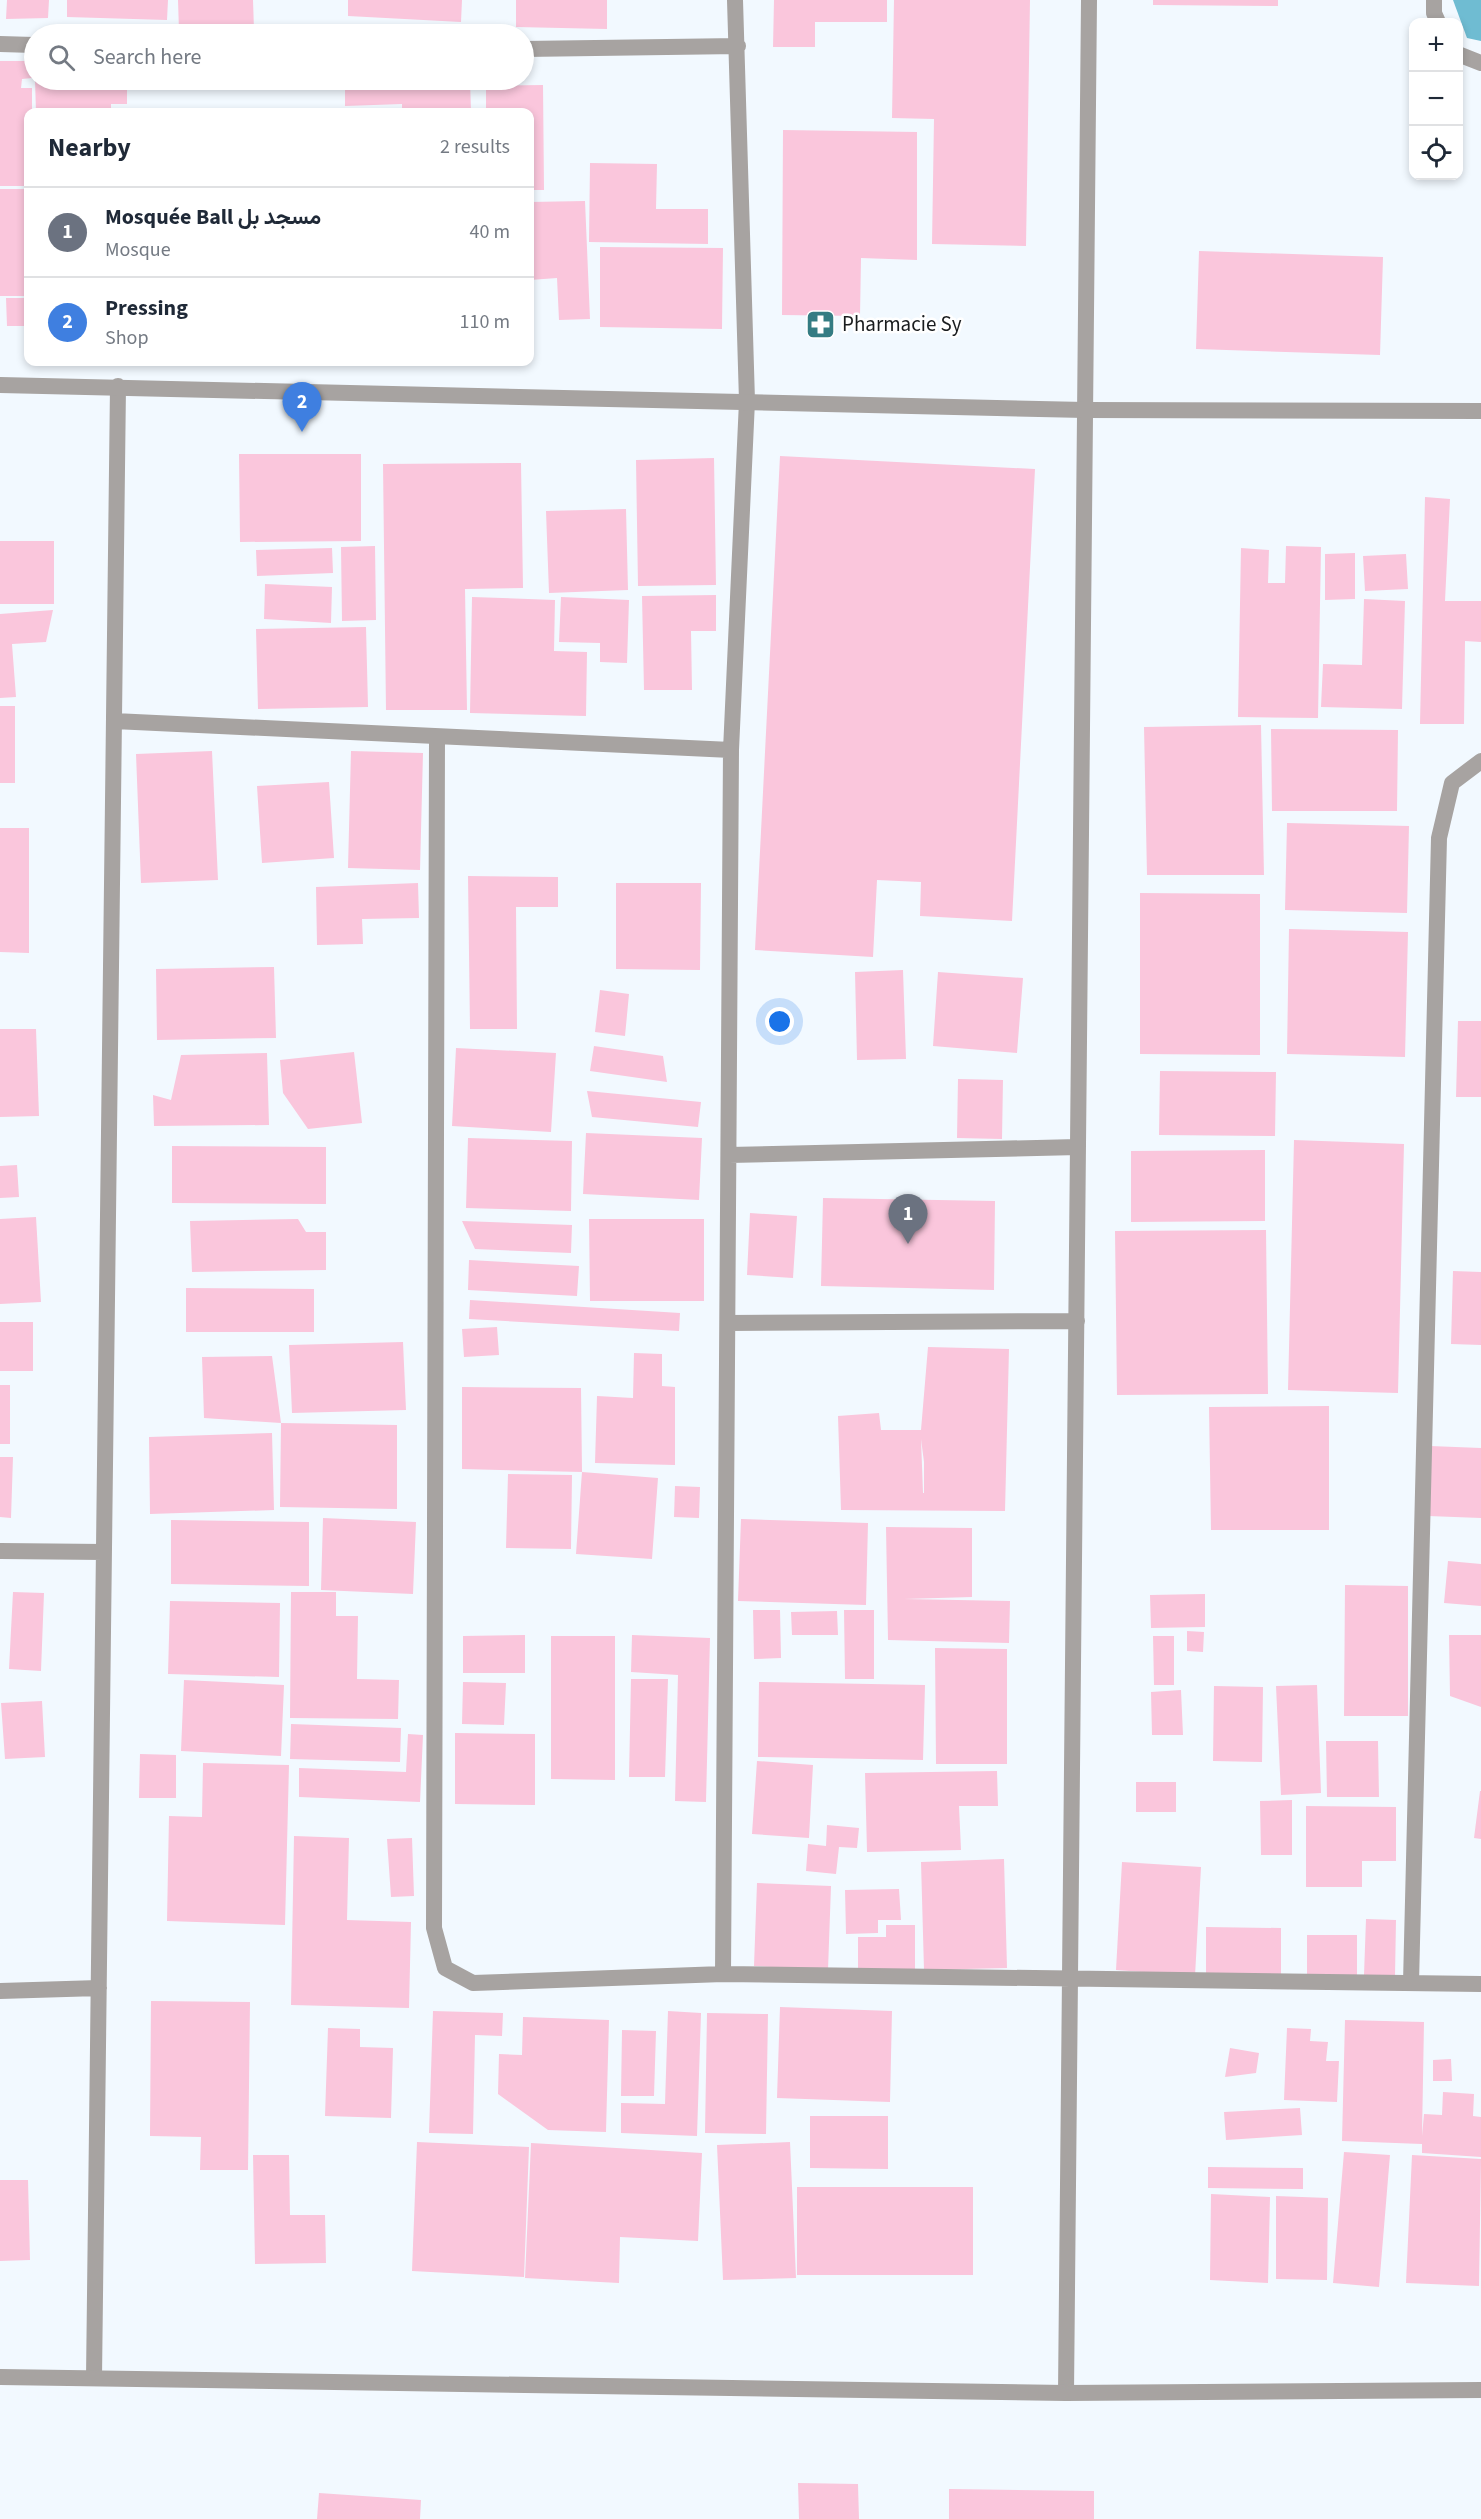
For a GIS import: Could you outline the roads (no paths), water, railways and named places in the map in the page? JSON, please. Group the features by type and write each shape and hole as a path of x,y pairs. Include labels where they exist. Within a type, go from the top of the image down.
{"street":[{"path":"723,1974 731,750 747,401 735,0"},
{"path":"1066,2393 1089,0"},
{"path":"1434,0 1436,18"},
{"path":"0,44 24,45"},
{"path":"534,49 738,46"},
{"path":"1463,56 1481,63"},
{"path":"0,385 1085,410 1481,411"},
{"path":"94,2378 118,386"},
{"path":"114,721 731,750"},
{"path":"437,736 434,1928 445,1968 473,1983 723,1974 1481,1984"},
{"path":"1411,1983 1438,838 1452,783 1481,761"},
{"path":"729,1155 1078,1147"},
{"path":"728,1323 1077,1321"},
{"path":"0,1551 104,1552"},
{"path":"0,1991 99,1988"},
{"path":"0,2378 1066,2393 1481,2390"}],"water":[{"path":"1453,0 1481,0 1481,41 1467,38 1463,18 1460,18"}],"place":[{"name":"Pharmacie Sy","path":"821,324"},
{"name":"Pressing","path":"302,432"},
{"name":"Mosquée Ball مسجد بل","path":"908,1244"}]}
